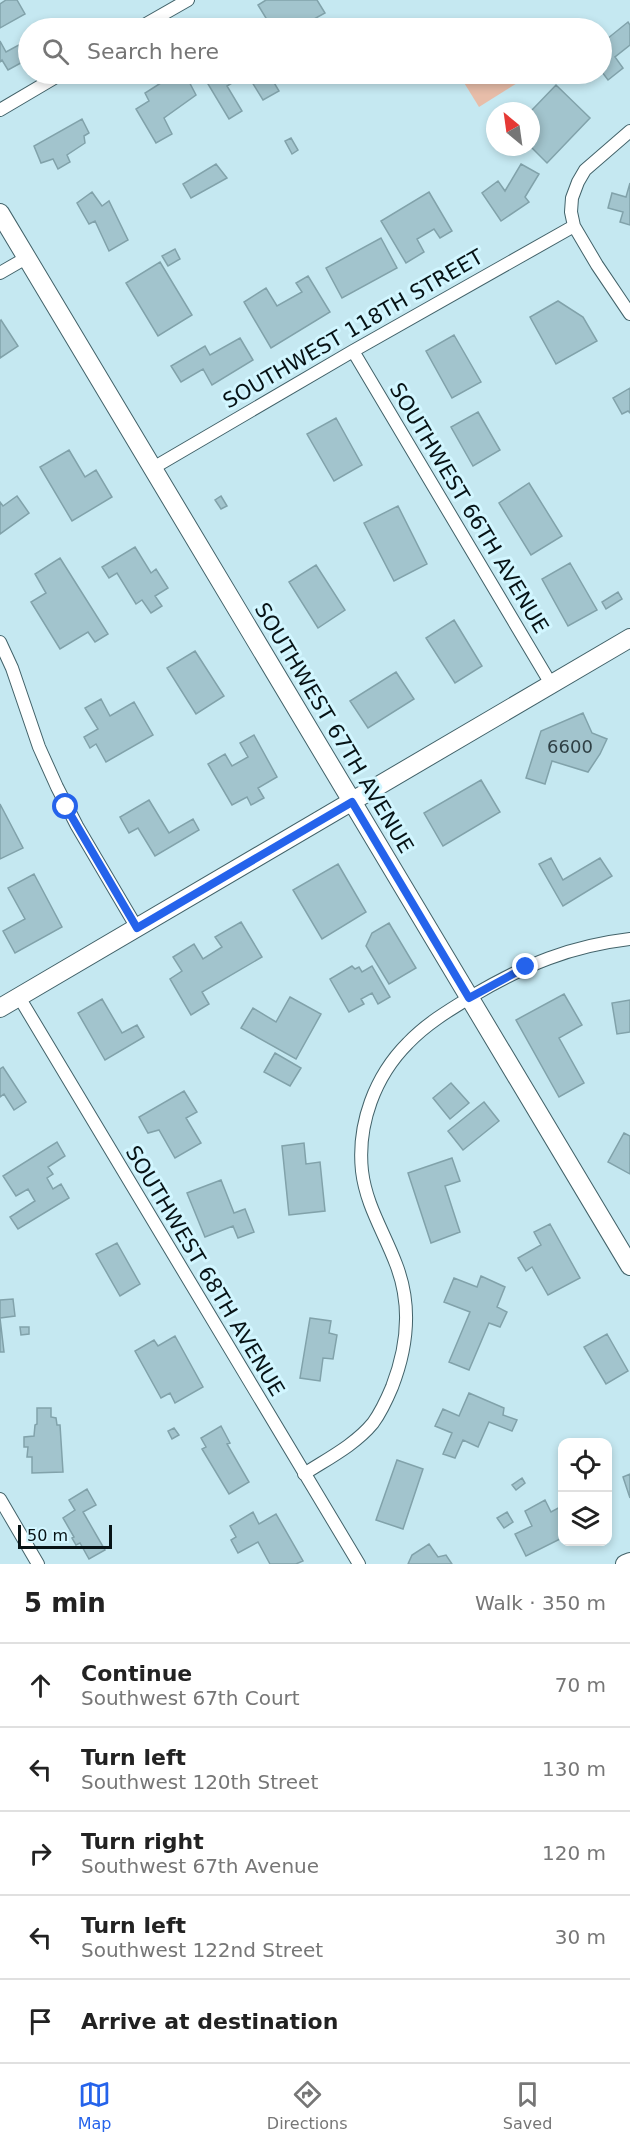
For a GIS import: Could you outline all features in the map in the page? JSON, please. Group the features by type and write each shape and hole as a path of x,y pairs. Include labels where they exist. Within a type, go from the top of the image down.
{"main road":[{"name":"SOUTHWEST 67TH AVENUE","path":"0,213 628,1260"},
{"path":"0,1008 630,638"},
{"path":"625,1564 630,1562"}],"street":[{"path":"156,18 188,0"},
{"path":"0,110 44,84"},
{"path":"630,131 585,170 572,198 571,212 574,226 630,314"},
{"name":"SOUTHWEST 118TH STREET","path":"153,468 574,226"},
{"path":"0,273 27,258"},
{"name":"SOUTHWEST 66TH AVENUE","path":"353,351 551,684"},
{"path":"0,642 12,668 44,761 76,826 137,928"},
{"path":"304,1474 345,1447 373,1423 389,1394 404,1349 408,1321 405,1291 396,1262 368,1200 362,1171 364,1125 372,1099 387,1069 408,1042 434,1021 469,998 526,967 561,952 630,939"},
{"name":"SOUTHWEST 68TH AVENUE","path":"19,997 359,1564"},
{"path":"0,1499 39,1564"}],"shaded area":[{"path":"465,84 516,84 486,102 479,107"}],"building":[{"path":"6,0 17,0 25,14 0,28 0,4"},
{"path":"266,0 317,0 325,13 316,18 266,18 258,5"},
{"path":"628,22 630,45 615,57 623,68 612,77 612,35"},
{"path":"0,41 6,52 18,45 18,64 8,70 2,60 0,62"},
{"path":"159,84 190,84 196,95 164,118 172,134 156,143 136,109 149,101 145,93"},
{"path":"208,84 230,84 227,86 242,111 229,119"},
{"path":"253,84 275,84 279,91 263,100"},
{"path":"556,85 590,118 547,163 540,156 540,102"},
{"path":"82,119 89,133 84,136 85,143 67,155 70,162 58,169 53,159 41,163 34,146"},
{"path":"291,138 298,150 292,154 285,141"},
{"path":"216,164 227,178 191,198 183,184"},
{"path":"521,164 539,174 525,197 529,202 501,221 482,193 498,181 505,191"},
{"path":"630,183 630,225 620,222 623,212 608,208 612,193 626,197"},
{"path":"92,192 102,206 109,201 128,240 109,251 95,221 89,224 77,203"},
{"path":"429,192 452,231 440,238 434,229 417,239 424,252 406,263 381,221"},
{"path":"381,238 397,268 342,298 326,268"},
{"path":"175,249 180,259 168,266 162,256"},
{"path":"160,262 192,315 158,336 126,283"},
{"path":"308,276 330,312 271,348 244,302 266,288 277,306 302,292 296,283"},
{"path":"558,301 583,317 597,341 556,364 530,317"},
{"path":"0,321 18,346 0,358"},
{"path":"454,335 481,382 452,398 426,351"},
{"path":"240,338 253,360 212,385 203,369 181,382 171,366 205,346 210,355"},
{"path":"630,388 630,413 628,411 622,414 613,398"},
{"path":"478,412 500,450 473,466 451,427"},
{"path":"336,418 362,465 334,481 307,434"},
{"path":"69,450 85,477 96,470 112,497 72,521 40,467"},
{"path":"529,483 562,536 531,555 499,503"},
{"path":"17,496 29,513 0,534 0,502 3,506"},
{"path":"221,496 227,506 221,509 215,500"},
{"path":"398,506 427,564 394,581 364,523"},
{"path":"135,547 151,573 156,569 168,588 155,596 162,606 151,613 142,600 136,604 117,573 109,578 102,567"},
{"path":"60,558 108,634 95,642 88,632 60,649 31,602 46,593 35,574"},
{"path":"570,563 597,610 568,626 542,579"},
{"path":"316,565 345,610 318,628 289,582"},
{"path":"618,592 622,599 606,609 602,602"},
{"path":"454,620 482,666 455,683 426,638"},
{"path":"195,651 224,696 196,714 167,668"},
{"path":"396,672 414,699 368,728 350,701"},
{"path":"101,699 110,716 134,702 153,735 106,762 96,744 90,748 84,737 98,729 85,708"},
{"path":"583,713 592,733 607,739 588,772 552,761 545,784 526,778 541,731"},
{"path":"254,735 277,777 258,788 264,798 251,805 247,797 232,805 208,764 225,754 232,766 248,757 240,743"},
{"path":"481,780 500,812 443,846 424,813"},
{"path":"149,800 169,833 193,819 199,830 155,856 138,828 129,833 120,817"},
{"path":"0,804 23,848 0,859"},
{"path":"551,858 563,880 600,858 612,876 563,906 539,864"},
{"path":"338,864 366,912 322,939 293,890"},
{"path":"34,874 62,927 15,953 3,931 25,919 8,888"},
{"path":"241,922 262,957 202,992 209,1004 191,1015 170,979 182,971 173,957 194,944 203,959 222,947 215,937"},
{"path":"389,923 416,968 389,984 366,946 372,933"},
{"path":"352,966 355,969 359,967 362,972 372,966 390,997 378,1004 372,993 361,999 364,1004 349,1012 330,979"},
{"path":"564,994 582,1025 559,1038 584,1083 559,1097 516,1020"},
{"path":"290,997 321,1014 296,1059 241,1028 253,1008 276,1022"},
{"path":"102,999 122,1033 137,1025 144,1037 105,1060 78,1013"},
{"path":"630,1000 630,1032 617,1034 612,1003"},
{"path":"275,1053 301,1068 290,1086 264,1072"},
{"path":"3,1067 26,1102 14,1110 4,1094 0,1097 0,1069"},
{"path":"451,1083 469,1103 450,1119 433,1098"},
{"path":"184,1091 197,1112 186,1118 201,1143 175,1158 159,1130 148,1133 139,1117"},
{"path":"484,1102 499,1121 463,1150 448,1131"},
{"path":"624,1133 630,1136 630,1174 608,1162"},
{"path":"57,1142 65,1156 48,1167 53,1174 47,1178 53,1189 61,1184 69,1198 18,1229 10,1217 35,1201 28,1189 16,1196 3,1176"},
{"path":"304,1143 306,1164 320,1162 325,1211 289,1215 282,1146"},
{"path":"452,1158 460,1181 445,1186 460,1232 431,1243 408,1173"},
{"path":"221,1180 234,1213 245,1209 254,1232 238,1238 233,1226 205,1237 187,1193"},
{"path":"550,1224 580,1278 548,1295 532,1267 526,1271 518,1258 541,1245 534,1232"},
{"path":"117,1243 140,1284 120,1296 96,1254"},
{"path":"481,1276 505,1287 497,1307 507,1312 500,1327 489,1323 469,1370 449,1362 470,1312 444,1302 454,1278 477,1287"},
{"path":"13,1299 15,1316 0,1318 0,1300"},
{"path":"0,1318 4,1352 0,1352"},
{"path":"310,1318 331,1321 329,1333 337,1335 333,1359 323,1358 320,1381 300,1378"},
{"path":"20,1327 29,1327 29,1334 21,1335"},
{"path":"607,1334 628,1371 606,1384 584,1347"},
{"path":"175,1336 203,1387 175,1403 170,1393 161,1398 135,1351 154,1340 158,1346"},
{"path":"469,1393 504,1408 503,1415 517,1420 512,1431 489,1422 478,1447 463,1440 455,1458 443,1454 452,1433 435,1426 443,1409 459,1416"},
{"path":"37,1408 51,1408 51,1417 56,1418 57,1425 60,1425 63,1472 32,1473 32,1457 27,1457 28,1447 24,1447 24,1437 34,1436"},
{"path":"221,1426 230,1443 227,1444 249,1482 229,1494 202,1449 206,1447 201,1438"},
{"path":"174,1428 179,1435 172,1439 168,1431"},
{"path":"397,1460 423,1469 403,1529 376,1520"},
{"path":"630,1474 630,1498 623,1477"},
{"path":"522,1478 525,1483 516,1490 512,1485"},
{"path":"87,1489 96,1505 83,1512 105,1550 89,1559 80,1543 76,1545 63,1518 75,1510 69,1500"},
{"path":"545,1500 551,1512 558,1508 558,1540 526,1556 515,1534 532,1526 525,1511"},
{"path":"253,1512 259,1524 276,1514 303,1561 296,1564 270,1564 258,1542 238,1553 231,1540 236,1537 230,1526"},
{"path":"507,1512 513,1522 504,1528 497,1518"},
{"path":"429,1544 438,1557 446,1555 452,1564 408,1564 412,1555"}],"route":[{"path":"66,807 137,928 352,802 469,998 526,967"}]}
